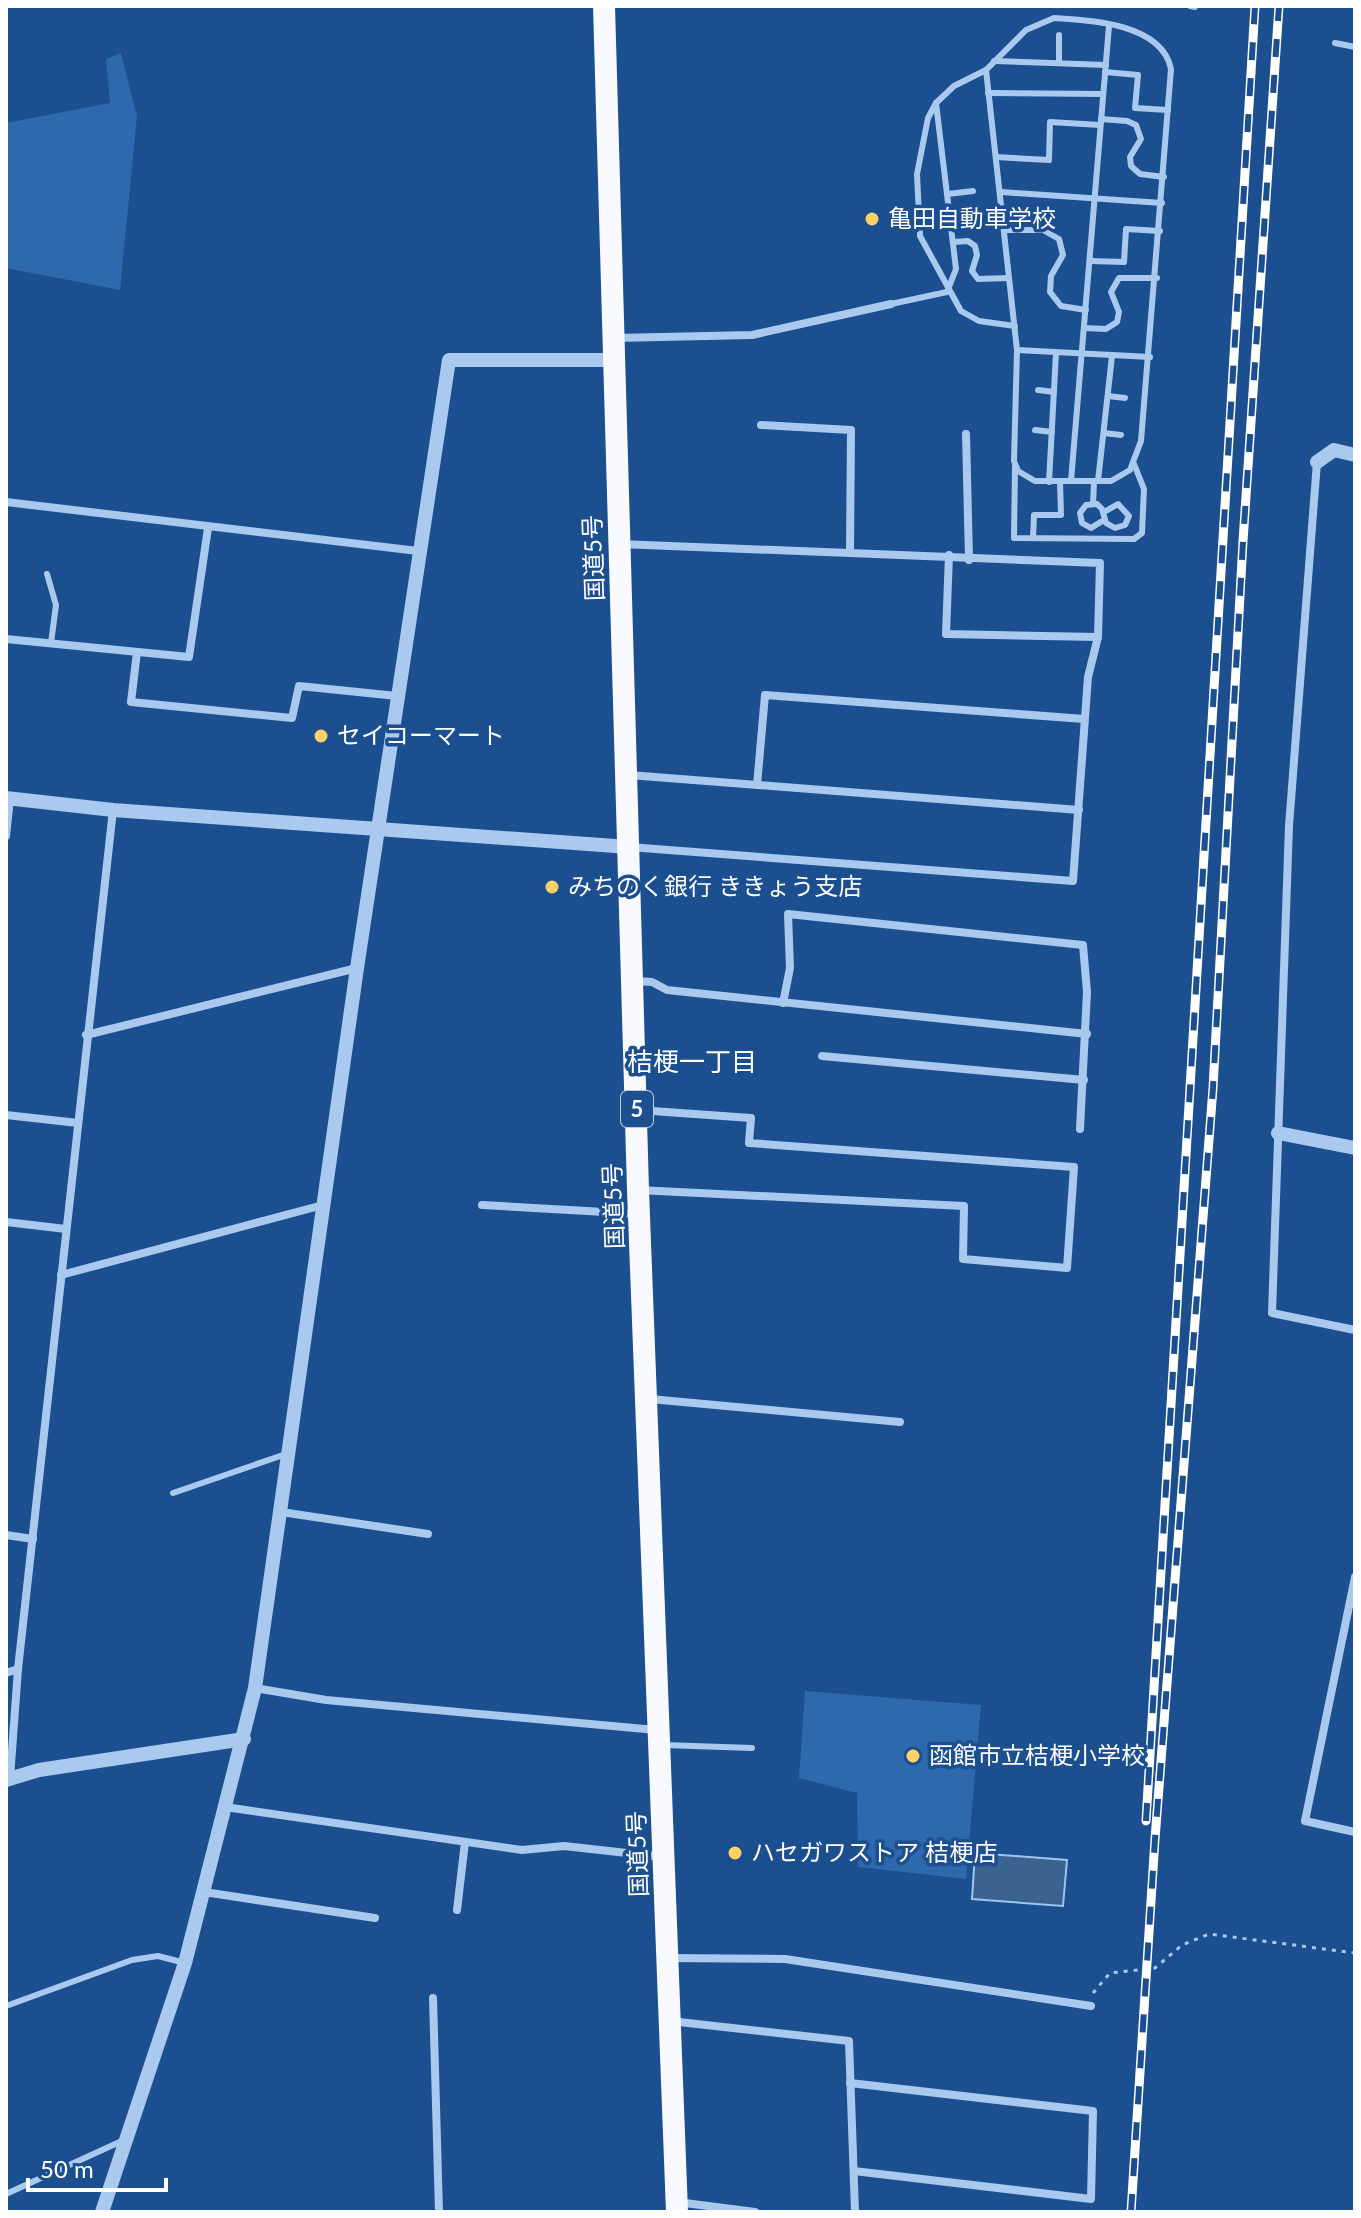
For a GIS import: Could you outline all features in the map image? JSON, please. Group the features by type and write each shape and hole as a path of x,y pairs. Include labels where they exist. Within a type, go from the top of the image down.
{"highway":[{"name":"国道5号","path":"604,6 638,1190 677,2207"}],"street":[{"path":"102,2212 185,1963 255,1688 377,829 449,360 613,349 752,335 891,304"},
{"path":"761,425 851,430 850,551"},
{"path":"966,434 969,560"},
{"path":"1355,455 1334,450 1317,462 1289,826 1272,1313 1355,1330"},
{"path":"6,502 418,551"},
{"path":"6,639 189,657 208,528"},
{"path":"6,836 8,798 113,810 1073,881 1088,677 1098,637 1100,563 620,544"},
{"path":"949,555 946,634 1098,637"},
{"path":"137,652 131,702 292,718 299,686 397,696"},
{"path":"757,785 765,695 1084,719"},
{"path":"628,775 1079,810"},
{"path":"113,810 86,1035 8,1779 39,1770 244,1739"},
{"path":"783,1003 790,968 788,914 1083,945 1087,1034 1080,1129"},
{"path":"86,1035 357,968"},
{"path":"633,981 652,982 667,990 1087,1034"},
{"path":"822,1056 1084,1080"},
{"path":"637,1110 751,1118 749,1143 1074,1167 1067,1268 963,1259 964,1206 638,1190"},
{"path":"6,1115 78,1123"},
{"path":"1278,1133 1355,1148"},
{"path":"61,1275 323,1205"},
{"path":"482,1205 639,1214"},
{"path":"6,1222 66,1229"},
{"path":"647,1399 900,1422"},
{"path":"281,1512 428,1534"},
{"path":"6,1535 33,1539"},
{"path":"1355,1577 1305,1821 1355,1832"},
{"path":"6,1673 18,1669"},
{"path":"255,1688 326,1700 661,1738"},
{"path":"225,1807 522,1850 564,1846 664,1857"},
{"path":"457,1910 465,1842"},
{"path":"204,1892 375,1918"},
{"path":"668,1958 785,1959 1091,2006"},
{"path":"433,1998 439,2212"},
{"path":"670,2021 849,2041 855,2212"},
{"path":"850,2083 1093,2111 1091,2199 854,2171"},
{"path":"677,2207 755,2212"}],"lane":[{"path":"1015,326 968,317 947,292 920,236 918,190 922,136 936,103 954,86 986,70 1026,30 1044,21 1065,19 1147,36 1164,50 1171,69 1150,357 1141,441 1134,464 1116,479 1049,482 1030,480 1015,466"},
{"path":"1071,481 1109,26"},
{"path":"1059,35 1059,63"},
{"path":"1335,43 1355,47"},
{"path":"994,61 1059,63 1138,75 1135,108 1168,110"},
{"path":"986,70 1017,350 1014,538 1134,539 1142,533 1144,489 1134,464"},
{"path":"988,93 1103,94"},
{"path":"936,103 956,269 947,292"},
{"path":"996,157 1049,160 1050,122 1127,121 1136,125 1141,139 1130,157 1131,166 1140,174 1164,177"},
{"path":"948,194 973,191"},
{"path":"1001,192 1162,203"},
{"path":"1091,261 1124,262 1126,229 1160,231"},
{"path":"1005,230 1043,230 1059,239 1063,255 1050,281 1052,297 1061,306 1086,310"},
{"path":"953,242 968,241 975,246 977,255 972,271 978,279 1009,278"},
{"path":"1084,328 1106,329 1117,322 1119,312 1111,292 1119,278 1157,278"},
{"path":"891,304 947,292"},
{"path":"1017,350 1150,357"},
{"path":"1049,482 1056,353"},
{"path":"1112,356 1093,504 1112,528 1125,525 1129,516"},
{"path":"1038,390 1054,392"},
{"path":"1108,396 1125,398"},
{"path":"1035,430 1052,432"},
{"path":"1104,433 1121,435"},
{"path":"1033,538 1034,515 1061,515 1060,481"},
{"path":"1093,504 1081,510 1082,523 1094,528 1118,504 1129,516"},
{"path":"1129,516 1143,515"},
{"path":"47,574 56,605 51,643"},
{"path":"173,1493 289,1453"},
{"path":"661,1738 752,1748"},
{"path":"6,2006 132,1960 158,1956 185,1963"},
{"path":"6,2194 127,2139"}],"path":[{"path":"1091,2006 1093,1993 1110,1973 1155,1968 1182,1945 1209,1934 1355,1953"}],"shaded area":[{"path":"121,53 137,116 120,290 6,268 6,123 110,103 106,59"},
{"path":"805,1691 981,1705 966,1879 858,1867 857,1793 799,1778"},
{"path":"975,1853 1067,1860 1063,1906 972,1899"}],"railway":[{"path":"1146,1821 1255,6"},
{"path":"1131,2212 1155,1839 1213,1088 1243,541 1279,6"}],"place":[{"name":"亀田自動車学校","path":"872,219"},
{"name":"セイコーマート","path":"321,736"},
{"name":"みちのく銀行 ききょう支店","path":"552,887"},
{"name":"函館市立桔梗小学校","path":"913,1756"},
{"name":"ハセガワストア 桔梗店","path":"735,1853"}],"district":[{"name":"桔梗一丁目","path":"692,1062"}]}
